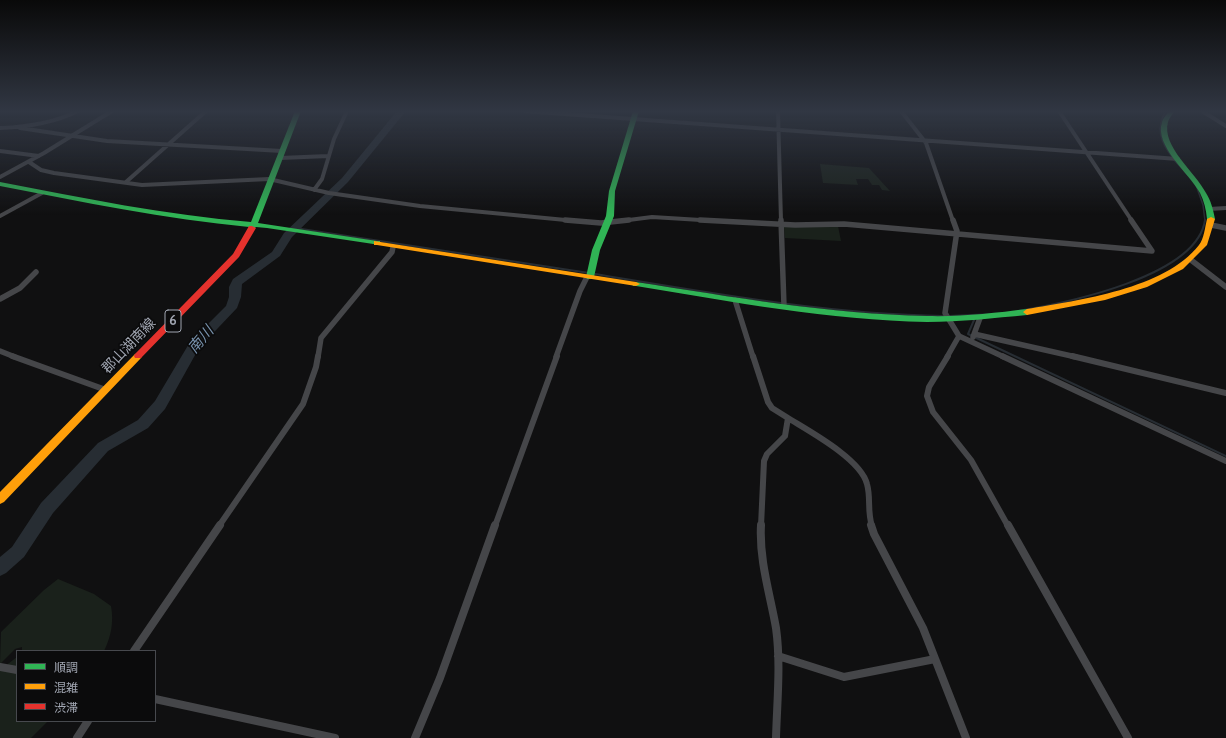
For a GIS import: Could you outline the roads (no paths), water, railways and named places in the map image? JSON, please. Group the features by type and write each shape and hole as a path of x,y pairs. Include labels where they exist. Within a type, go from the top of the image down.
{"street":[{"path":"0,177 57,145"},
{"path":"126,182 168,145"},
{"path":"174,145 281,154 328,156"},
{"name":"郡山湖南線","path":"0,499 236,255 245,243 253,226 284,145"},
{"path":"314,190 322,179 332,145"},
{"path":"415,738 437,685 580,291 589,277 596,250 611,212 612,191 625,145"},
{"path":"779,145 784,305"},
{"path":"927,145 957,234 952,256 947,317 960,336"},
{"path":"985,145 1178,159"},
{"path":"29,162 41,170 54,173 142,185 272,180 329,193 420,206 607,222 652,217 782,224 844,224 1152,251 1081,145"},
{"path":"0,184 42,193 207,221 267,226 393,248 735,300 784,305 876,319 947,317 980,318 1060,308 1099,299 1164,277 1191,260 1206,241 1211,225 1209,209 1201,187 1169,145"},
{"path":"0,150 39,156"},
{"path":"0,216 42,193"},
{"path":"1209,209 1226,208"},
{"path":"1211,225 1226,228"},
{"path":"135,650 303,404 316,367 321,338 392,252 393,248"},
{"path":"1191,260 1226,286"},
{"path":"0,299 20,288 36,272"},
{"path":"735,300 768,402 772,408 832,445 852,462 867,482 869,494 868,515 874,534 923,628 966,738"},
{"path":"973,337 980,318"},
{"path":"960,336 973,337 1124,367 1155,377 1226,393"},
{"path":"960,336 929,387 927,396 929,403 941,424 971,460 1128,738"},
{"path":"973,337 1226,461"},
{"path":"0,351 106,390"},
{"path":"776,738 778,656 776,629 761,550 764,461 767,454 785,436 788,418"},
{"path":"778,656 844,676 935,659"},
{"path":"0,667 16,670"},
{"path":"156,699 335,738"},
{"path":"77,738 87,722"}],"waterway":[{"name":"南川","path":"0,568 18,552 47,508 103,447 143,424 160,405 194,345 231,308 235,297 235,287 237,282 276,254 288,235 345,180 374,145"},
{"path":"1164,145 1173,158"},
{"path":"1174,160 1188,175"},
{"path":"1196,185 1203,205 1205,220"},
{"path":"1018,311 1096,294 1155,272 1179,257 1197,240 1205,220"},
{"path":"295,228 589,273"},
{"path":"595,274 725,295 812,307 944,316"},
{"path":"949,316 994,314"},
{"path":"974,320 968,334 1226,456"}]}
